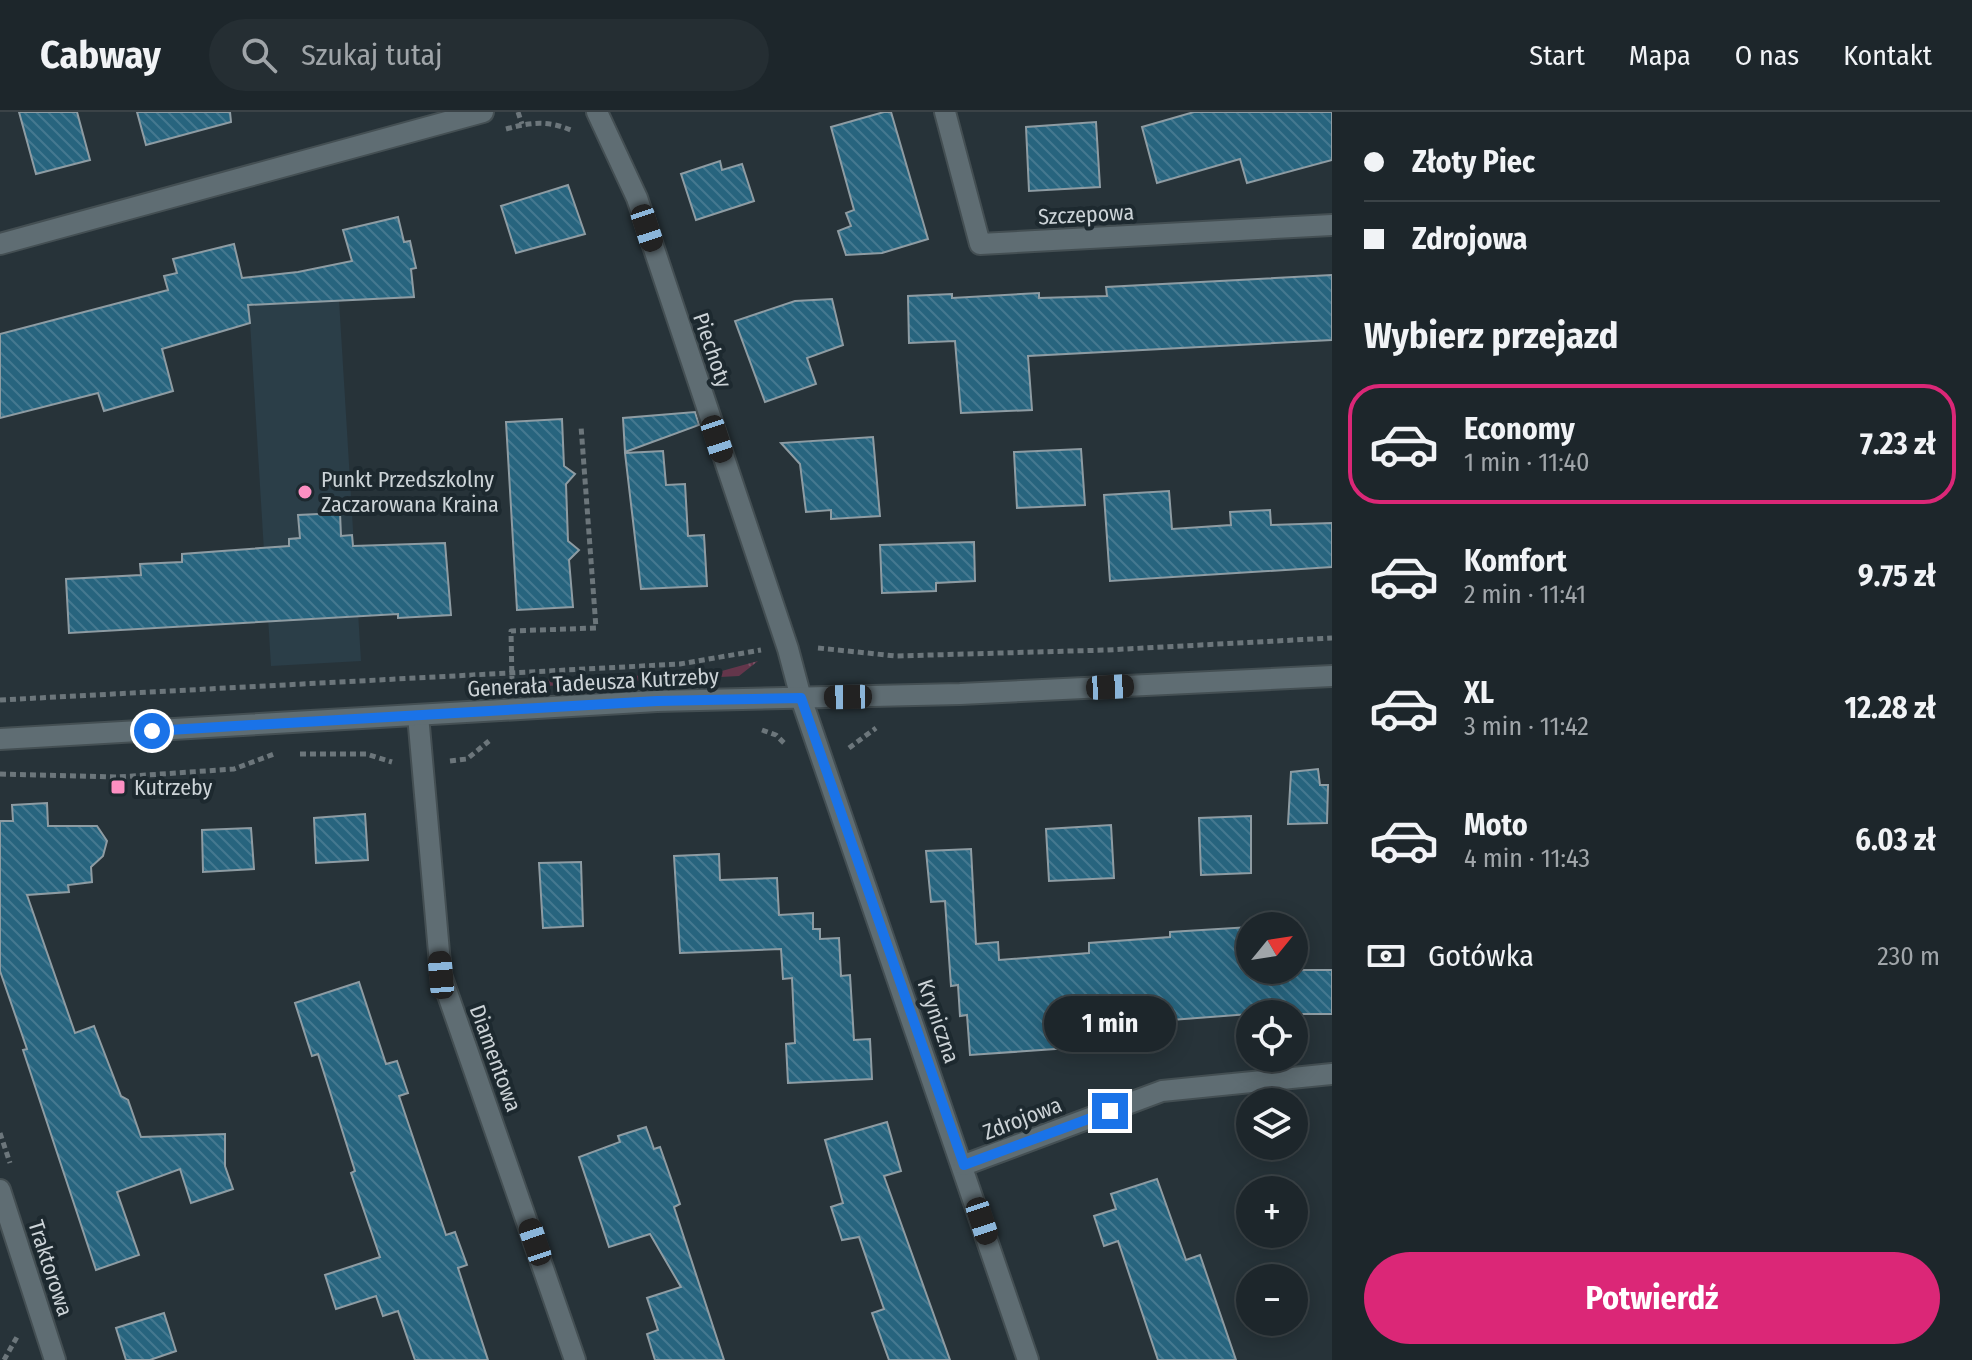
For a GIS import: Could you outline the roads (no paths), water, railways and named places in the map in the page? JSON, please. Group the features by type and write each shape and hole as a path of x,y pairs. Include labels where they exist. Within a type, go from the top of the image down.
{"street":[{"path":"0,244 483,112"},
{"name":"Piechoty","path":"597,112 637,198 788,649 801,698"},
{"name":"Szczepowa","path":"945,112 980,244 1332,225"},
{"name":"Generała Tadeusza Kutrzeby","path":"0,739 657,701 1332,676"},
{"name":"Kryniczna","path":"801,698 964,1165 1028,1360"},
{"name":"Diamentowa","path":"418,715 441,975 575,1360"},
{"name":"Zdrojowa","path":"964,1165 1162,1091 1332,1074"},
{"name":"Traktorowa","path":"0,1190 55,1360"}],"place":[{"name":"Punkt Przedszkolny Zaczarowana Kraina","path":"305,492"},
{"name":"Kutrzeby","path":"118,787"}]}
